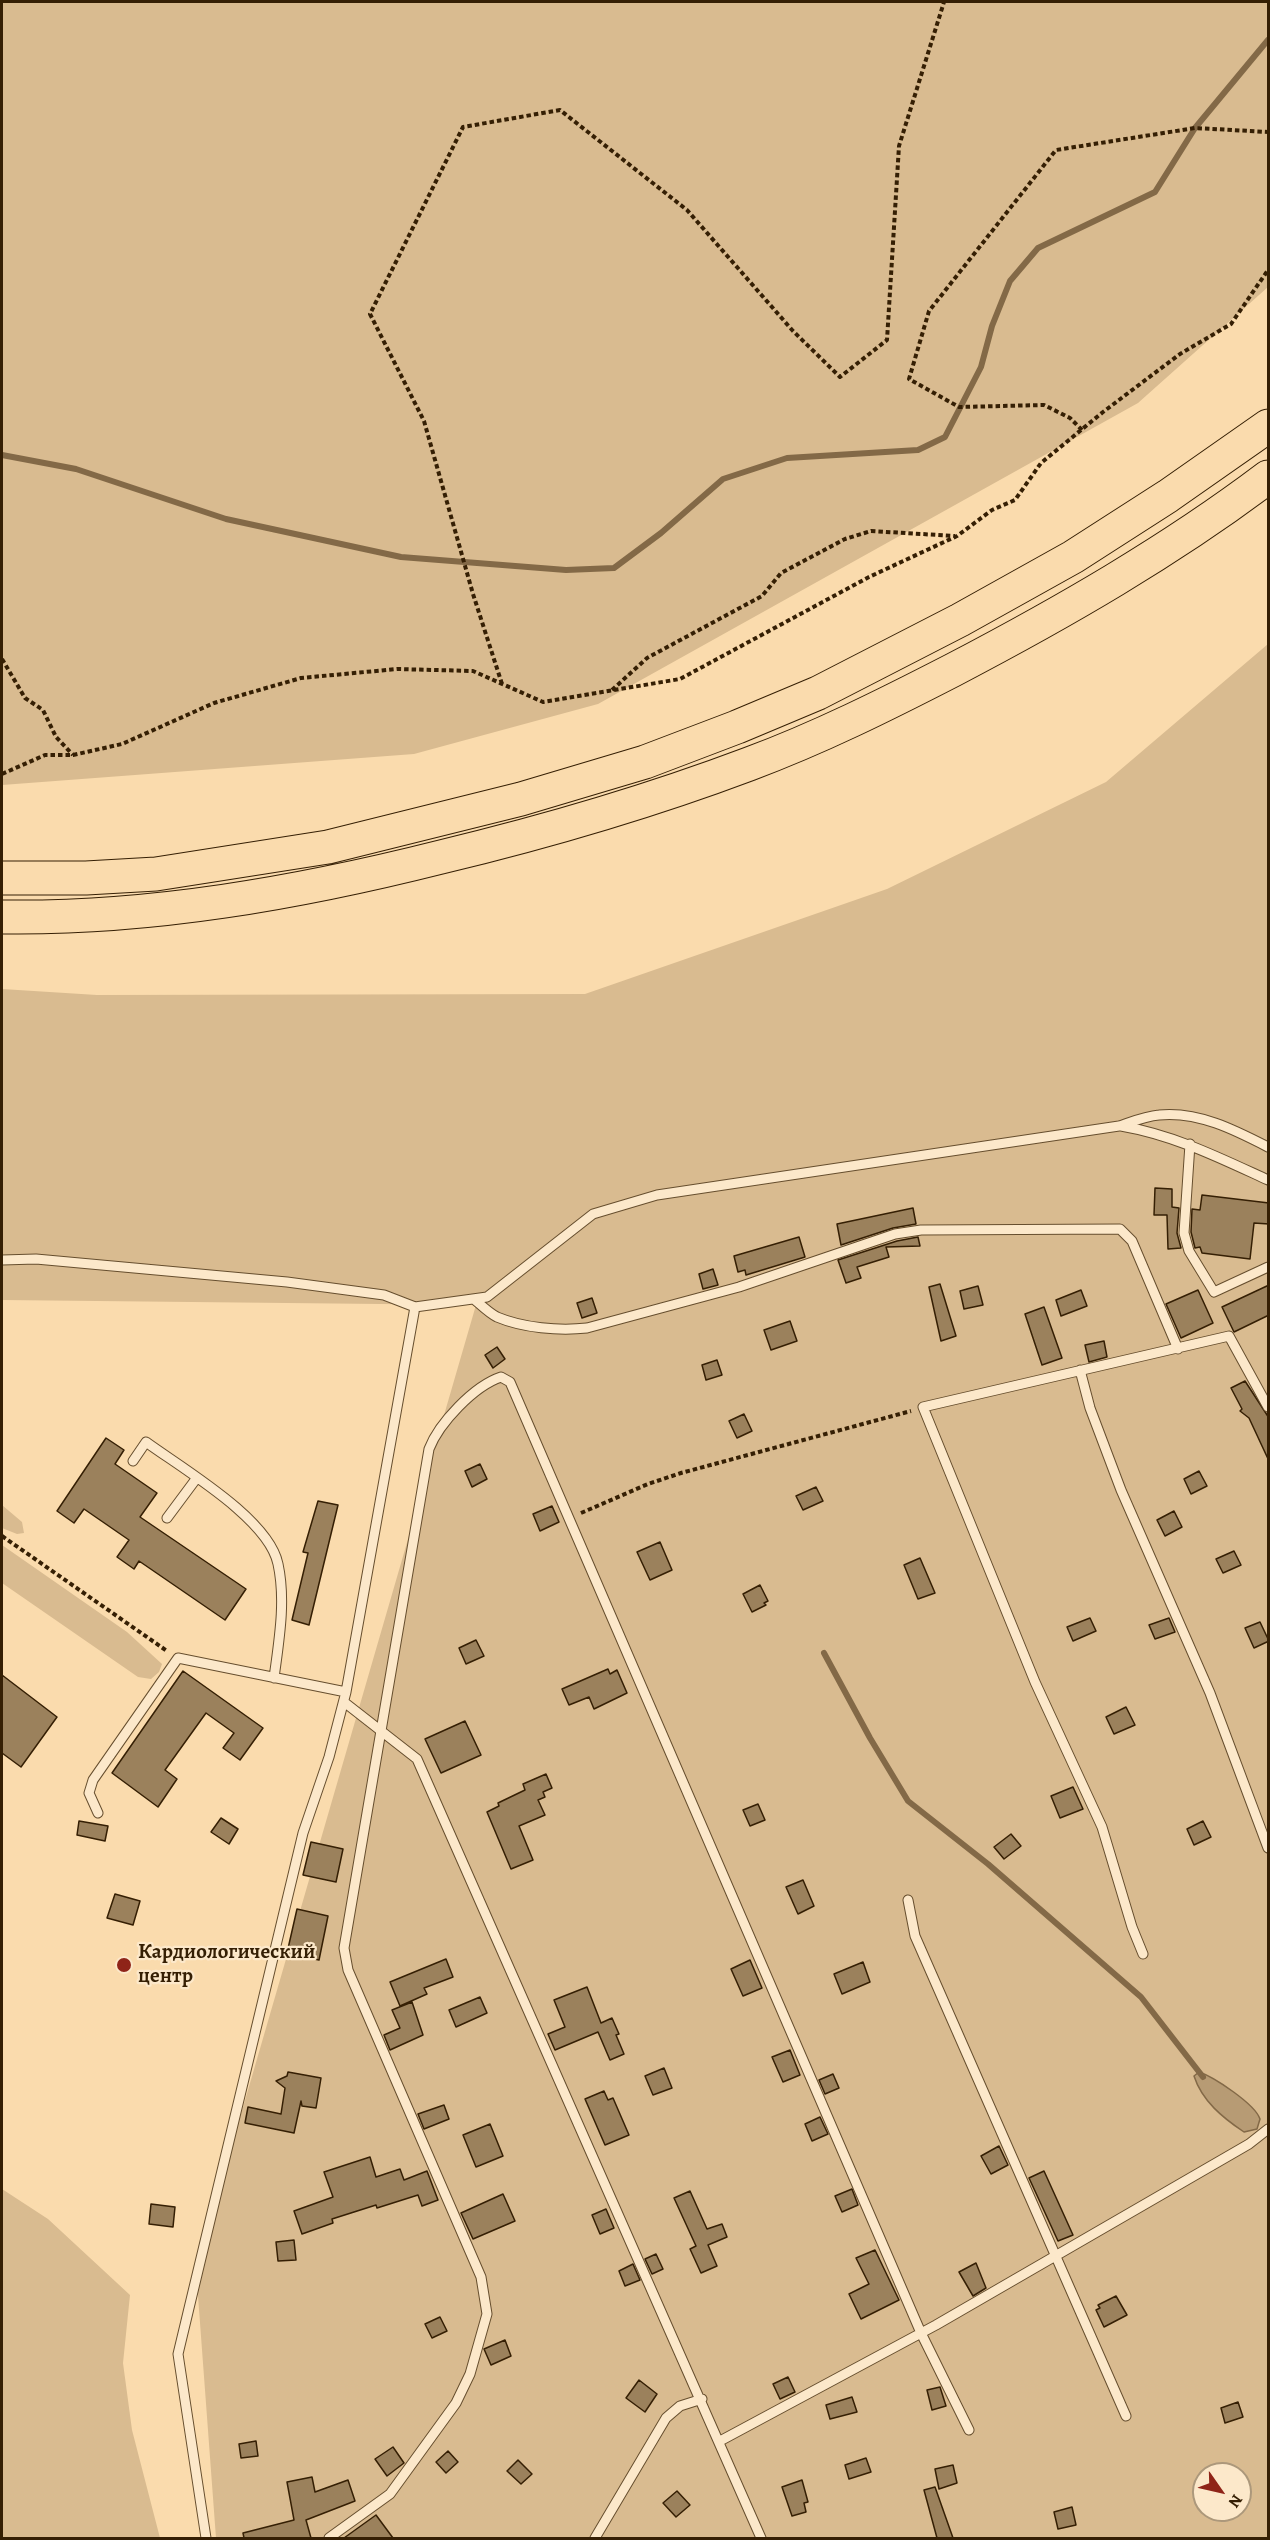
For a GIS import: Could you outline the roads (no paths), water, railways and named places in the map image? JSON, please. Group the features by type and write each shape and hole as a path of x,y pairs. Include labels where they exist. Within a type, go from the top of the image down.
{"highway":[{"path":"2,878 86,878 156,874 328,847 521,800 645,762 737,728 818,693 960,620 1082,551 1168,496 1269,426"},
{"path":"2,917 148,911 252,898 366,876 491,845 658,796 750,764 826,733 996,648 1145,561 1269,477"}],"lane":[{"path":"2,1260 36,1259 287,1282 384,1294 414,1307 488,1297 593,1214 657,1195 1119,1126 1157,1115 1185,1115 1217,1123 1269,1147"},
{"path":"1119,1126 1155,1132 1190,1144 1269,1180"},
{"path":"1190,1144 1184,1233 1189,1251 1214,1292 1269,1267"},
{"path":"474,1299 495,1316 519,1324 570,1330 587,1328 739,1287 895,1234 921,1230 1120,1229 1132,1241 1178,1349"},
{"path":"206,2538 178,2354 303,1833 344,1702 414,1307"},
{"path":"1143,1954 1129,1917 1102,1827 1035,1682 923,1407 1229,1336 1269,1407"},
{"path":"1080,1370 1090,1408 1121,1490 1210,1693 1269,1848"},
{"path":"329,2538 390,2494 456,2403 470,2374 487,2314 481,2277 348,1970 344,1948 429,1449 433,1438 448,1418 487,1381 501,1377 510,1382 921,2333 969,2430"},
{"path":"133,1461 146,1443 256,1524 272,1546 278,1562 281,1584 281,1622 274,1678"},
{"path":"167,1518 196,1479"},
{"path":"98,1813 89,1793 93,1780 178,1658 346,1692"},
{"path":"344,1702 380,1727 417,1759 702,2399 761,2538"},
{"path":"908,1900 915,1936 1126,2416"},
{"path":"720,2441 921,2333 1056,2253 1249,2144 1269,2129"},
{"path":"595,2538 666,2418 680,2406 702,2399"}],"waterway":[{"path":"2,455 76,469 226,519 401,557 566,570 614,568 661,533 723,479 787,458 918,450 945,437 981,367 992,326 1010,281 1038,248 1155,192 1195,128 1268,40"},
{"path":"824,1653 870,1738 908,1801 988,1864 1141,1997 1203,2077"}],"place":[{"name":"Кардиологический центр","path":"124,1965"}]}
